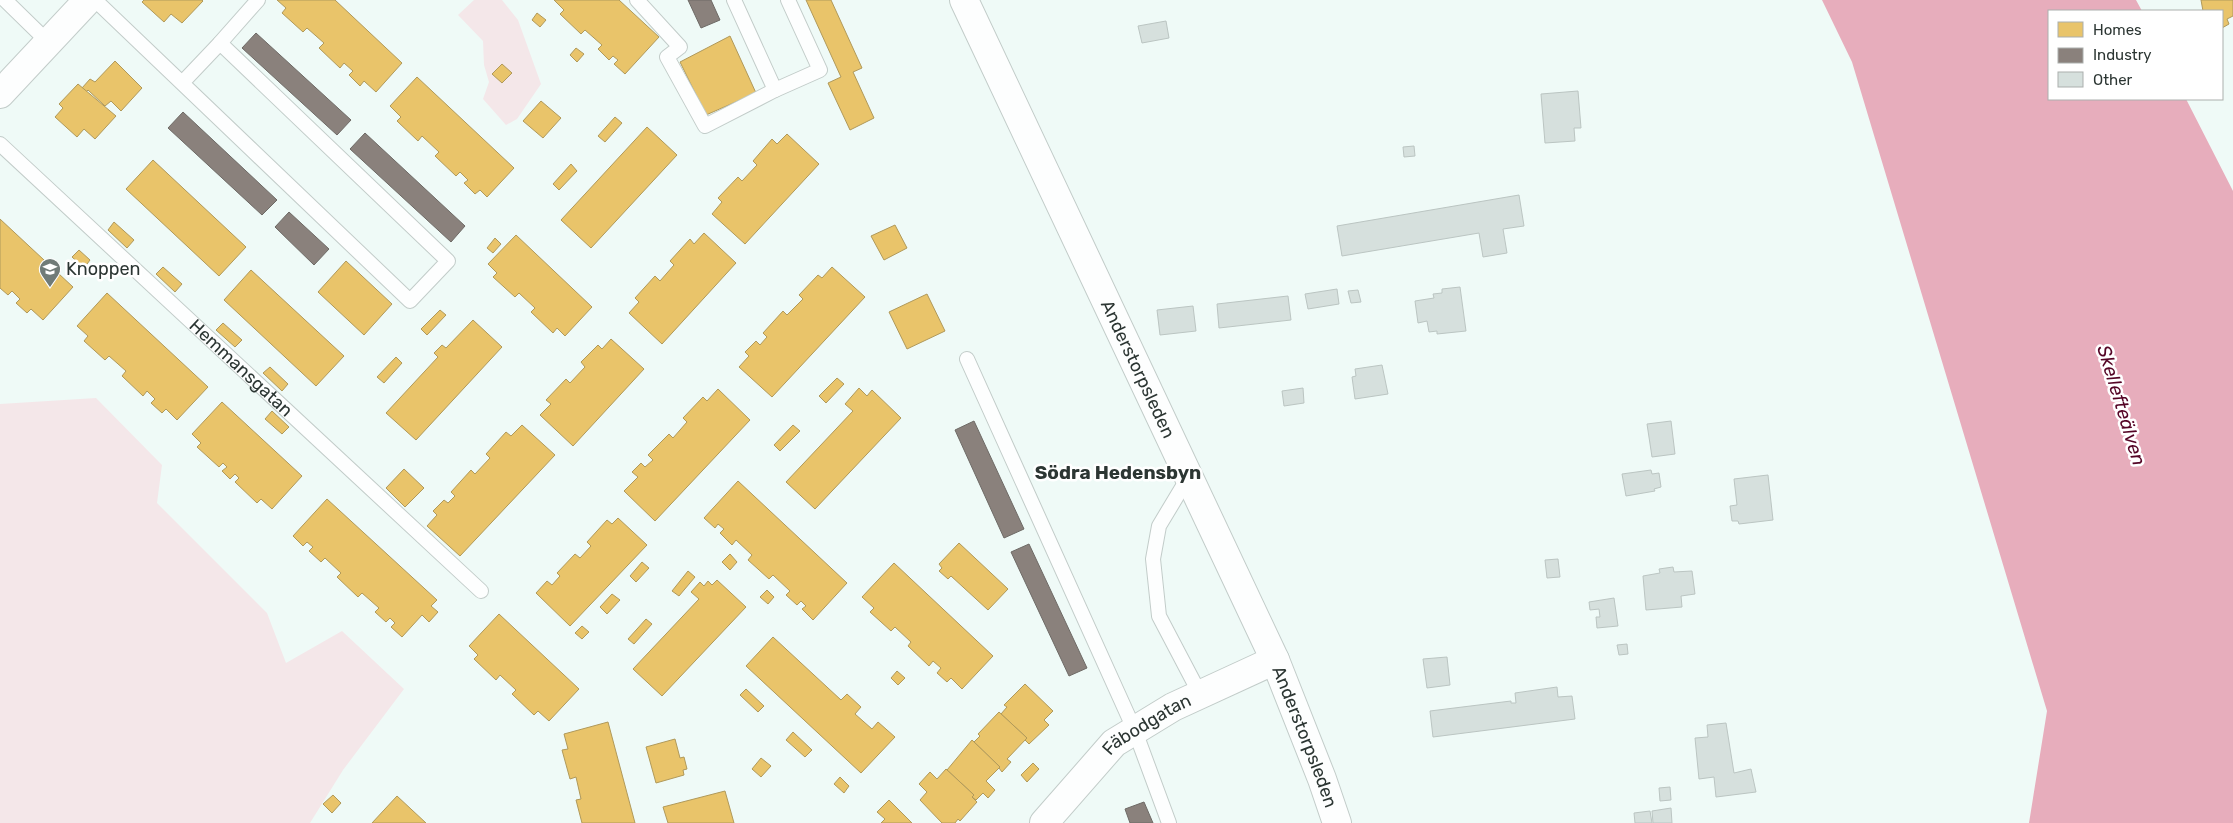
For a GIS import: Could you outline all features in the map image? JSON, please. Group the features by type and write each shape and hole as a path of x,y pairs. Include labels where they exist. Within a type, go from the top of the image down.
{"main road":[{"path":"0,94 88,0"},
{"name":"Anderstorpsleden","path":"964,0 1276,660 1322,778 1336,823"},
{"name":"Fäbodgatan","path":"1044,823 1114,743 1173,707 1276,660"}],"lane":[{"path":"4,0 48,42"},
{"path":"95,0 410,301 448,262 220,43"},
{"path":"182,83 258,0"},
{"path":"637,0 680,47 667,57 705,126 775,90 820,70 788,0"},
{"path":"734,0 775,90"},
{"name":"Hemmansgatan","path":"0,144 339,461 481,590"},
{"path":"967,359 1135,731 1169,823"},
{"path":"1189,476 1159,526 1153,559 1159,616 1200,694"}],"shaded area":[{"path":"474,0 502,0 518,20 541,84 517,119 506,125 483,99 489,82 484,65 483,41 458,15"},
{"path":"96,398 162,465 157,503 267,613 286,663 342,631 404,689 343,770 310,823 0,823 0,404"}],"water":[{"name":"Skellefteälven","path":"1822,0 2136,0 2141,10 2048,10 2048,100 2187,100 2233,191 2233,823 2029,823 2047,711 1852,62"}],"building: Homes":[{"path":"144,0 203,1 182,23 171,14 164,22 142,2"},
{"path":"277,0 335,0 402,63 376,92 364,81 360,86 349,75 353,71 344,63 340,68 319,48 324,43 307,28 303,32 282,13 286,8"},
{"path":"554,0 619,0 659,37 625,74 614,64 618,60 613,56 609,60 598,49 602,45 585,30 581,34 560,14 564,10"},
{"path":"806,0 831,0 862,68 853,72 874,118 850,130 828,83 841,77"},
{"path":"2201,0 2233,0 2233,16 2227,19 2229,24 2223,27 2223,10 2203,10"},
{"path":"537,13 546,20 540,27 532,20"},
{"path":"730,36 756,93 706,115 680,62"},
{"path":"576,48 584,54 577,62 570,55"},
{"path":"115,61 142,88 121,111 111,101 105,106 88,90 86,92 82,88 90,79 95,82"},
{"path":"502,64 512,73 502,83 492,74"},
{"path":"417,77 514,168 487,197 480,190 475,194 464,183 468,180 460,172 456,176 435,156 439,152 422,136 418,141 397,121 401,117 390,106"},
{"path":"78,84 116,116 95,139 84,129 77,137 55,117 63,108 59,104"},
{"path":"541,101 561,118 543,138 523,121"},
{"path":"615,117 622,123 605,142 598,136"},
{"path":"647,127 677,155 591,248 561,220"},
{"path":"787,134 819,164 745,244 712,214 722,202 718,198 738,177 742,181 757,165 753,161 772,139 777,144"},
{"path":"153,160 246,247 219,276 126,189"},
{"path":"571,164 577,171 559,190 553,184"},
{"path":"0,219 73,287 43,320 31,309 27,313 16,303 20,299 12,291 8,295 0,288"},
{"path":"114,222 134,240 127,248 108,230"},
{"path":"895,225 907,248 884,260 871,236"},
{"path":"704,233 736,263 662,344 629,313 639,302 635,298 655,276 660,281 674,265 670,261 690,239 694,244"},
{"path":"516,235 592,307 565,336 557,328 553,333 531,312 535,308 519,293 515,297 493,277 497,273 488,264"},
{"path":"495,238 501,244 493,253 487,248"},
{"path":"79,250 90,260 84,268 72,257"},
{"path":"346,261 392,304 364,335 318,292"},
{"path":"163,267 182,284 175,292 156,274"},
{"path":"832,267 865,297 772,397 739,367 749,356 745,352 756,341 760,345 767,337 763,333 783,311 787,315 803,299 799,295 818,275 822,278"},
{"path":"251,270 344,356 316,386 224,300"},
{"path":"107,293 208,387 177,420 166,409 162,413 151,403 155,399 147,391 143,396 122,376 126,371 109,356 105,360 84,341 88,336 77,326"},
{"path":"927,294 945,331 907,349 889,312"},
{"path":"440,310 446,315 427,335 421,329"},
{"path":"473,320 502,347 416,440 386,413 438,357 434,353 442,345 446,348"},
{"path":"223,323 242,340 235,347 216,330"},
{"path":"611,339 644,369 573,446 540,415 551,404 546,400 566,379 570,383 585,367 581,362 598,345 602,349"},
{"path":"396,357 402,363 384,383 377,377"},
{"path":"270,367 288,384 282,391 263,373"},
{"path":"837,378 844,384 826,403 819,396"},
{"path":"859,388 867,396 872,390 901,418 815,509 786,482 853,411 845,404"},
{"path":"718,389 750,420 655,521 624,491 638,477 632,472 641,463 645,467 653,460 648,455 669,434 673,438 687,422 683,418 703,397 707,401"},
{"path":"222,402 302,476 272,509 261,499 257,503 235,482 239,478 235,474 230,479 222,471 227,467 223,463 219,467 197,447 201,443 192,434"},
{"path":"272,411 289,427 282,434 265,419"},
{"path":"522,425 555,455 460,556 427,526 437,515 433,511 444,500 448,503 455,496 451,492 471,470 475,474 490,458 486,454 506,432 511,436"},
{"path":"793,425 800,431 780,451 774,445"},
{"path":"404,469 424,488 405,507 386,488"},
{"path":"738,481 847,583 813,620 802,609 806,606 801,601 797,605 786,595 790,591 773,575 769,579 748,560 752,555 736,540 732,545 720,533 724,529 718,524 715,528 704,518"},
{"path":"327,499 437,600 431,606 438,612 429,622 422,615 402,637 391,627 395,623 390,618 386,622 375,612 379,608 362,593 358,597 337,577 341,573 325,558 321,562 309,551 313,547 307,542 303,546 293,536"},
{"path":"618,518 647,545 570,626 536,593 547,581 552,585 560,576 557,573 575,554 580,558 591,546 587,542 607,520 612,524"},
{"path":"959,543 1008,589 988,610 951,576 948,579 939,571 942,568 939,564"},
{"path":"730,554 737,562 730,570 722,562"},
{"path":"642,562 649,568 636,582 630,576"},
{"path":"894,563 993,656 962,689 951,678 947,682 937,673 941,668 933,661 929,666 908,646 911,642 895,627 891,631 870,612 874,608 862,597"},
{"path":"688,571 695,577 679,596 672,591"},
{"path":"717,580 746,607 662,696 633,669 699,599 691,592 700,582 704,586 708,581 712,585"},
{"path":"767,590 774,597 768,604 760,597"},
{"path":"612,594 620,600 607,614 600,607"},
{"path":"499,614 579,689 549,721 538,711 534,715 512,694 516,690 500,675 496,680 474,659 478,655 469,646"},
{"path":"646,619 652,624 634,644 628,639"},
{"path":"582,626 589,632 582,639 575,633"},
{"path":"773,637 841,700 847,694 861,707 855,714 872,729 878,722 895,737 861,773 746,666"},
{"path":"897,671 905,678 898,685 891,678"},
{"path":"1025,684 1053,711 1044,720 1049,725 1029,744 1025,740 1027,738 1001,714 1007,707 1004,705"},
{"path":"746,689 764,706 758,712 740,695"},
{"path":"999,712 1027,738 1007,759 1011,762 1002,772 1000,767 974,742 980,736 978,734"},
{"path":"608,722 635,823 582,823 576,800 581,799 576,777 570,779 562,750 568,749 564,734"},
{"path":"793,732 812,750 805,757 786,740"},
{"path":"675,739 680,758 684,757 687,769 683,770 684,775 656,783 646,747"},
{"path":"972,740 1000,767 986,781 995,790 988,798 983,793 976,800 972,797 974,795 947,770"},
{"path":"761,758 771,766 761,777 752,769"},
{"path":"1033,763 1039,769 1027,782 1021,775"},
{"path":"946,769 974,795 972,797 977,802 960,821 958,819 955,823 942,823 920,800 927,792 919,784 930,772 937,779"},
{"path":"840,777 849,786 844,793 834,784"},
{"path":"725,791 734,823 668,823 663,807"},
{"path":"333,795 341,803 332,813 323,804"},
{"path":"397,796 426,823 372,823"},
{"path":"889,800 912,823 881,823 885,819 877,812"}],"building: Industry":[{"path":"688,0 711,0 720,20 701,28"},
{"path":"256,33 351,120 337,135 242,48"},
{"path":"183,112 277,200 262,215 168,128"},
{"path":"365,133 465,226 451,242 350,149"},
{"path":"289,212 329,249 314,265 275,227"},
{"path":"974,421 1024,529 1004,538 955,430"},
{"path":"1029,544 1087,668 1069,676 1011,552"},
{"path":"1144,802 1153,823 1130,823 1125,809"}],"building: Other":[{"path":"1166,21 1169,38 1142,43 1138,26"},
{"path":"1578,91 1581,128 1574,128 1575,141 1545,143 1541,94"},
{"path":"1414,146 1415,156 1404,157 1403,147"},
{"path":"1519,195 1524,226 1503,229 1507,253 1483,257 1479,233 1342,256 1337,226"},
{"path":"1460,287 1466,331 1437,334 1437,331 1429,332 1427,321 1418,323 1415,301 1434,298 1433,294 1442,293 1442,289"},
{"path":"1337,289 1339,304 1308,309 1305,294"},
{"path":"1358,290 1361,302 1351,303 1348,291"},
{"path":"1288,296 1291,320 1219,328 1217,304"},
{"path":"1193,306 1196,331 1160,335 1157,310"},
{"path":"1382,365 1388,394 1355,399 1352,377 1356,376 1355,369"},
{"path":"1303,388 1304,403 1284,406 1282,391"},
{"path":"1671,421 1675,454 1652,457 1647,424"},
{"path":"1651,470 1652,474 1659,473 1661,487 1654,489 1655,491 1626,496 1622,474"},
{"path":"1768,475 1773,520 1739,524 1738,521 1732,521 1730,506 1737,505 1734,479"},
{"path":"1558,559 1560,577 1547,578 1545,560"},
{"path":"1673,567 1674,572 1692,571 1695,594 1681,596 1682,607 1646,610 1643,576 1660,573 1659,569"},
{"path":"1614,598 1618,626 1597,628 1596,617 1600,617 1599,609 1590,610 1589,602"},
{"path":"1627,644 1628,654 1619,655 1617,645"},
{"path":"1447,657 1450,685 1427,688 1423,659"},
{"path":"1557,687 1558,697 1572,696 1575,719 1433,737 1430,711 1511,701 1511,703 1516,703 1515,693"},
{"path":"1726,723 1734,773 1751,769 1756,792 1716,797 1714,777 1699,779 1695,738 1708,737 1707,725"},
{"path":"1670,787 1671,800 1660,801 1659,788"},
{"path":"1671,808 1672,823 1653,823 1652,811"},
{"path":"1650,811 1652,823 1635,823 1634,813"}],"place":[{"name":"Knoppen","path":"50,288"}],"district":[{"name":"Södra Hedensbyn","path":"1118,472"}]}
